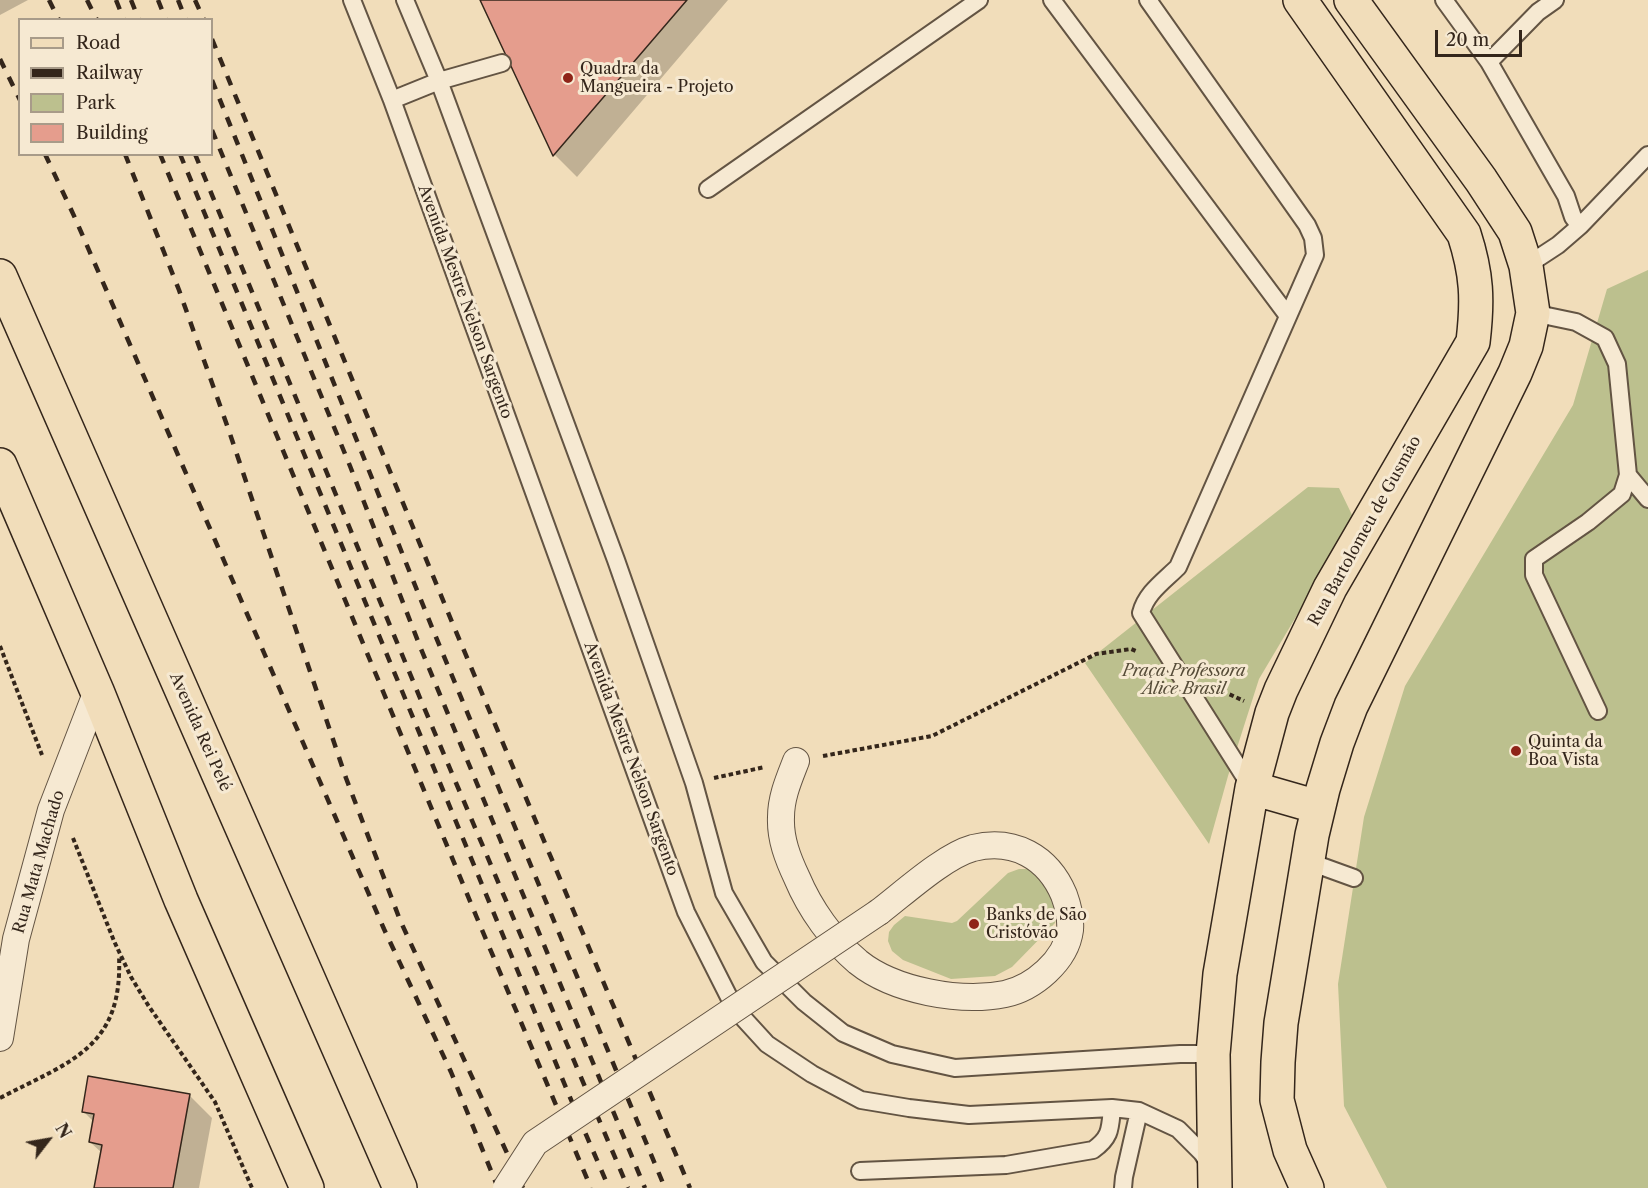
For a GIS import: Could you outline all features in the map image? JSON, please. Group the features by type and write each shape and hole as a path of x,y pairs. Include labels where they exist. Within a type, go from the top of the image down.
{"main road":[{"path":"1301,2 1357,9 1481,180 1515,232 1526,266 1533,313 1526,346 1515,373 1351,706 1337,743 1318,807 1281,1023 1277,1100 1290,1150 1307,1188"},
{"name":"Rua Bartolomeu de Gusmão","path":"1215,1180 1213,1054 1220,974 1252,788 1272,713 1330,588 1473,342 1477,307 1474,264 1464,234 1301,2"},
{"name":"Avenida Rei Pelé","path":"0,276 400,1188"},
{"path":"0,465 97,691 182,900 308,1188"},
{"path":"1252,788 1318,807"}],"street":[{"name":"Rua Mata Machado","path":"0,1038 16,939 57,795 97,691"},
{"path":"506,1188 535,1143 879,912 945,862 970,849 994,844 1020,849 1042,862 1058,880 1069,907 1070,931 1061,953 1048,970 1030,984 1005,994 966,997 930,993 887,979 860,963 840,945 805,897 786,855 781,818 785,788 796,761"}],"lane":[{"name":"Avenida Mestre Nelson Sargento","path":"352,0 392,100 686,912 735,1009 767,1044 812,1074 861,1100 969,1115 1112,1108 1139,1111 1178,1129 1202,1153 1215,1180"},
{"path":"405,0 439,81 608,538 694,783 724,893 764,963 804,1002 843,1033 892,1054 955,1068 1213,1054"},
{"path":"708,189 979,0"},
{"path":"1052,0 1288,316"},
{"path":"1148,0 1307,225 1313,238 1315,255 1178,567 1148,595 1141,613 1252,788"},
{"path":"1444,0 1489,62 1566,196 1573,218 1580,226"},
{"path":"1489,62 1538,12 1555,0"},
{"path":"392,100 439,81 502,63"},
{"path":"1526,266 1558,245 1580,226 1648,155"},
{"path":"1533,313 1576,322 1605,338 1617,364 1628,476 1622,494 1588,522 1534,559 1534,575 1598,711"},
{"path":"1628,476 1648,499"},
{"path":"1307,861 1354,879"},
{"path":"860,1171 1006,1165 1093,1150 1102,1144 1110,1132 1112,1108"},
{"path":"1123,1188 1139,1111"}],"path":[{"path":"0,646 119,953 148,1005 215,1102 252,1188"},
{"path":"694,783 796,761 932,736 1096,654 1131,649 1246,702"},
{"path":"0,1098 52,1071 83,1051 107,1026 117,999 120,974 119,953"}],"green space":[{"name":"Quinta da Boa Vista","path":"1648,270 1648,1188 1387,1188 1344,1106 1338,984 1364,817 1405,686 1573,405 1607,289"},
{"name":"Praça Professora Alice Brasil","path":"1308,487 1339,488 1354,519 1259,679 1209,844 1085,663"},
{"name":"Banks de São Cristóvão","path":"1019,869 1029,869 1050,885 1058,913 1055,923 1012,967 995,976 951,979 903,960 892,951 888,941 889,932 905,916 952,923 957,921 1008,873"}],"building":[{"name":"Quadra da Mangueira - Projeto","path":"480,0 687,0 553,156"},
{"path":"88,1076 190,1094 173,1188 94,1188 102,1145 89,1142 94,1114 82,1112"}],"railway":[{"path":"49,0 58,18"},
{"path":"87,0 96,18"},
{"path":"116,0 123,18"},
{"path":"131,0 138,18"},
{"path":"158,0 165,18"},
{"path":"178,0 185,18"},
{"path":"195,0 203,18"},
{"path":"213,41 452,622 690,1188"},
{"path":"0,59 18,96"},
{"path":"213,82 433,630 665,1188"},
{"path":"213,132 350,466 421,649 645,1188"},
{"path":"46,156 384,929 451,1072 498,1188"},
{"path":"126,156 179,290 346,778 400,920 523,1188"},
{"path":"161,156 591,1188"},
{"path":"181,156 609,1188"},
{"path":"196,156 420,698 628,1188"}],"place":[{"name":"Quadra da Mangueira - Projeto","path":"568,78"},
{"name":"Quinta da Boa Vista","path":"1516,751"},
{"name":"Banks de São Cristóvão","path":"974,924"}]}
